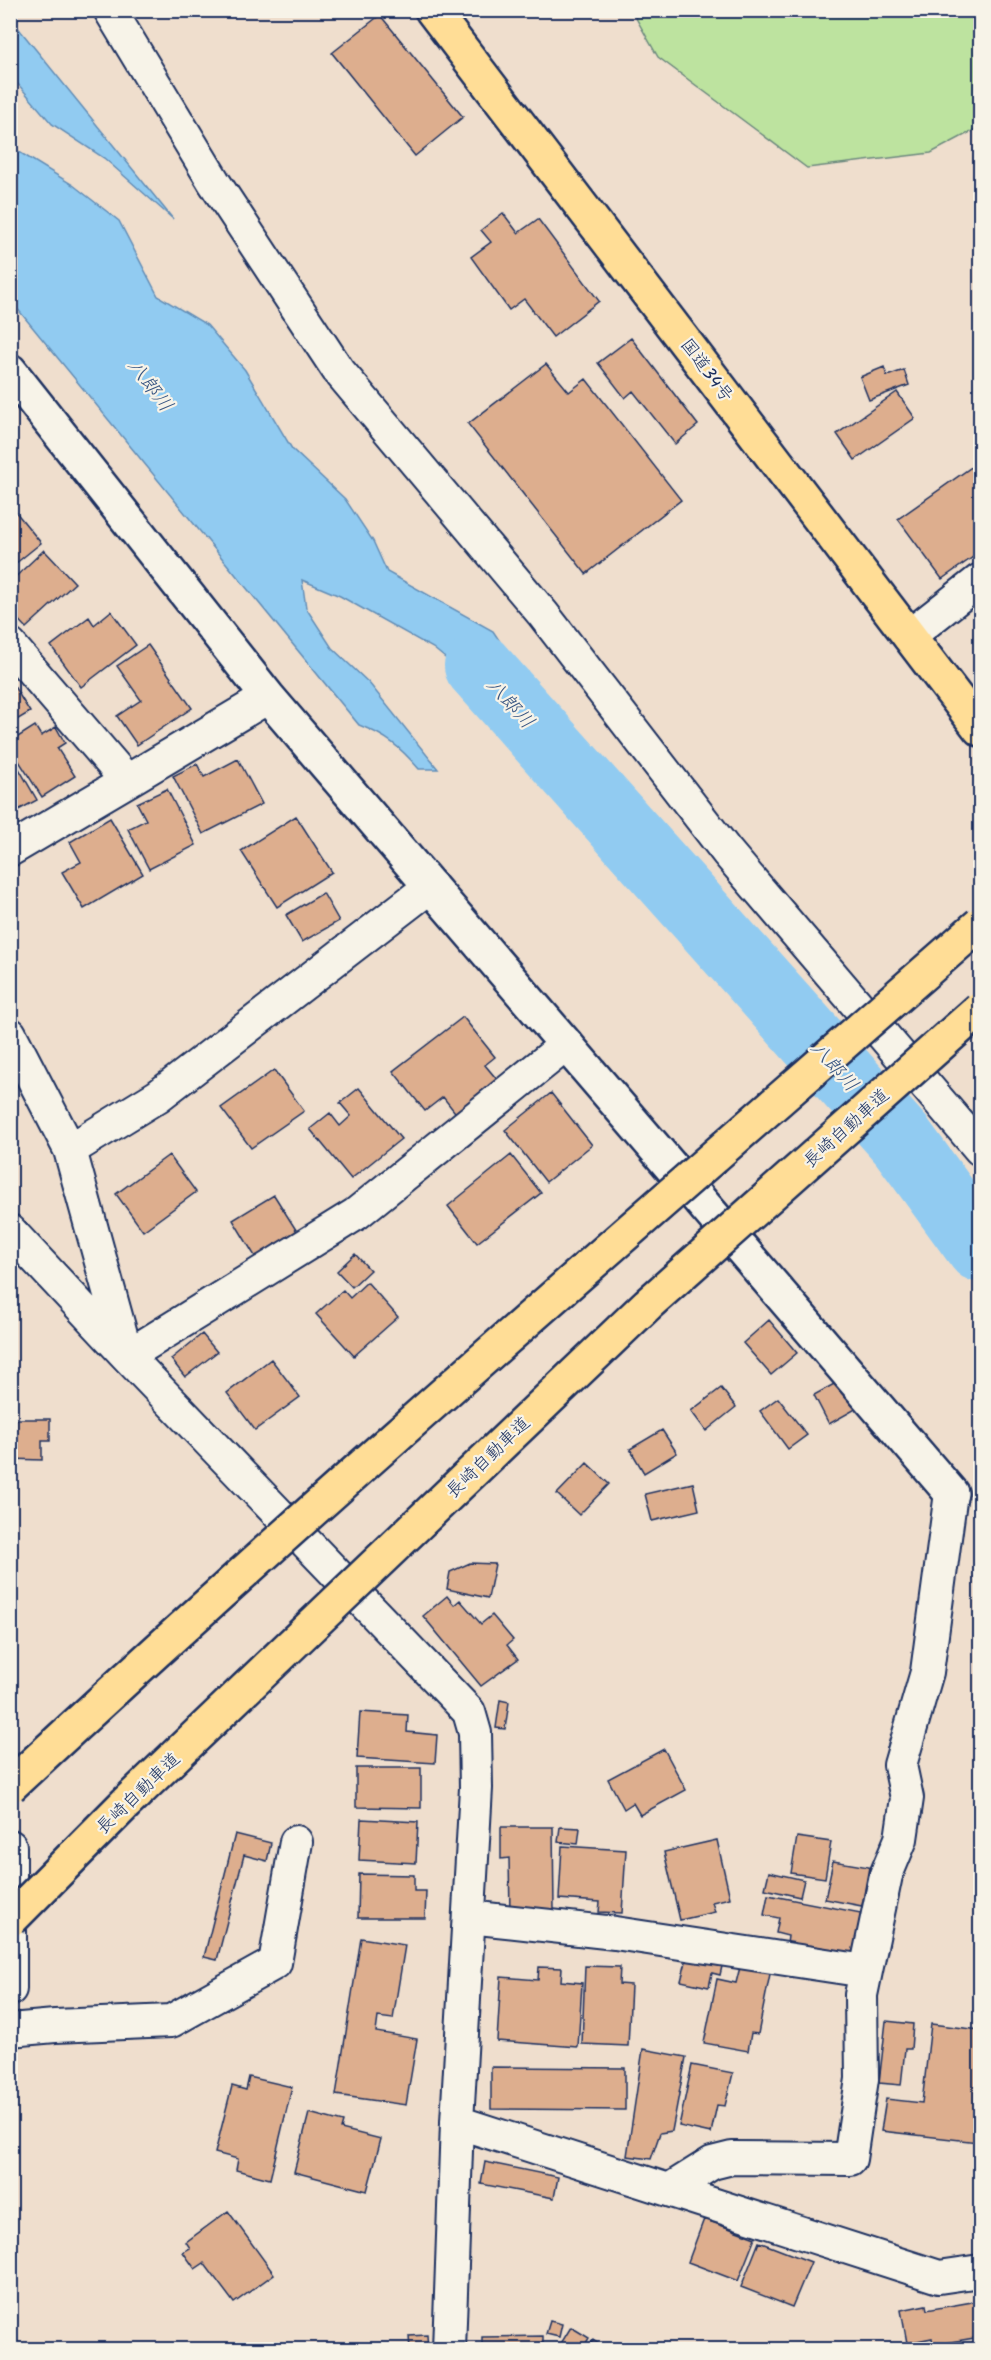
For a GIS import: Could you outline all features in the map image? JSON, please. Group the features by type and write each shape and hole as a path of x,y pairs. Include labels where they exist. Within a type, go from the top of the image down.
{"highway":[{"name":"国道34号","path":"432,10 981,729"},
{"path":"10,1786 498,1346 981,924"},
{"name":"長崎自動車道","path":"10,1920 126,1803 648,1304 981,1009"}],"street":[{"path":"110,10 214,182 338,370 543,614 727,852 981,1149"},
{"path":"10,371 268,697 951,1493 927,1672 900,1765 908,1798 901,1839 886,1875 861,1995 862,2079 850,2159 732,2158 712,2163 669,2190"},
{"path":"909,636 981,580"},
{"path":"10,645 127,781"},
{"path":"10,850 268,697"},
{"path":"70,1150 158,1096 431,886"},
{"path":"10,1034 70,1150 127,1356"},
{"path":"127,1356 356,1214 567,1044"},
{"path":"10,1231 469,1712 475,1733 476,1788 457,2122 449,2349"},
{"path":"10,2030 171,2021 275,1964 296,1842"},
{"path":"10,1846 10,1989"},
{"path":"469,1917 615,1933 865,1971"},
{"path":"457,2122 939,2277 981,2271"}],"green space":[{"path":"632,11 980,11 980,127 931,153 807,168 658,57"}],"water":[{"path":"10,19 173,219 104,158 52,124 11,76"},
{"path":"11,147 73,185 119,221 158,296 207,325 245,370 292,449 345,499 373,541 387,572 493,631 590,777 433,648 340,596 302,580 306,608 332,648 369,683 438,769 419,769 392,743 378,733 359,725 11,301"}],"building":[{"path":"380,15 463,117 415,156 332,53"},
{"path":"503,213 518,233 538,219 599,301 553,337 524,299 509,310 471,257 491,242 481,230"},
{"path":"631,338 698,425 675,444 633,391 625,398 598,363"},
{"path":"546,364 569,392 586,379 681,500 586,574 468,424"},
{"path":"884,367 887,376 904,370 909,385 869,400 860,377"},
{"path":"897,392 915,418 855,460 837,434"},
{"path":"980,461 980,552 942,579 898,519"},
{"path":"15,511 41,543 10,568 10,515"},
{"path":"44,550 75,583 26,628 10,611 10,582"},
{"path":"111,611 136,645 81,687 51,646 89,617 94,625"},
{"path":"148,645 192,708 137,745 117,716 141,700 117,666"},
{"path":"10,680 30,712 10,724"},
{"path":"35,726 41,736 56,727 65,743 57,748 75,776 42,797 10,747 10,742"},
{"path":"10,753 37,800 11,814 10,813"},
{"path":"238,759 262,804 203,834 173,776 197,764 204,777"},
{"path":"167,789 196,845 149,869 128,829 146,820 137,803"},
{"path":"296,816 332,872 277,907 241,851"},
{"path":"110,818 143,874 84,909 62,872 81,862 70,842"},
{"path":"323,893 339,921 302,942 286,915"},
{"path":"463,1017 495,1057 485,1065 504,1088 462,1121 443,1097 425,1111 393,1071"},
{"path":"274,1070 304,1111 251,1148 221,1108"},
{"path":"359,1088 401,1139 351,1179 310,1129 330,1113 340,1126 351,1116 340,1103"},
{"path":"551,1093 592,1145 546,1182 505,1130"},
{"path":"169,1155 196,1192 143,1231 116,1194"},
{"path":"511,1155 541,1193 477,1243 448,1206"},
{"path":"274,1195 298,1233 256,1258 233,1220"},
{"path":"355,1254 370,1270 352,1287 337,1271"},
{"path":"367,1282 398,1317 354,1356 316,1314 343,1290 350,1298"},
{"path":"769,1320 797,1353 771,1375 743,1343"},
{"path":"202,1334 217,1352 185,1377 171,1359"},
{"path":"271,1359 300,1397 255,1430 227,1393"},
{"path":"845,1378 861,1406 829,1424 814,1395"},
{"path":"721,1388 736,1407 706,1431 691,1411"},
{"path":"778,1398 807,1435 788,1449 760,1411"},
{"path":"10,1419 50,1419 50,1441 42,1441 42,1460 10,1459"},
{"path":"662,1430 677,1453 644,1473 630,1449"},
{"path":"587,1463 609,1484 579,1515 557,1494"},
{"path":"693,1483 699,1510 652,1521 645,1494"},
{"path":"470,1563 495,1564 488,1598 447,1589 450,1572"},
{"path":"447,1596 454,1605 460,1600 481,1624 492,1615 513,1640 507,1645 518,1659 481,1686 423,1616"},
{"path":"500,1700 509,1702 505,1729 496,1728"},
{"path":"360,1712 408,1715 407,1732 437,1735 435,1763 357,1758"},
{"path":"664,1749 686,1790 640,1815 633,1803 624,1809 608,1779"},
{"path":"356,1768 421,1768 421,1808 356,1807"},
{"path":"361,1819 418,1822 416,1863 359,1860"},
{"path":"501,1827 553,1827 554,1911 510,1912 509,1858 501,1859"},
{"path":"560,1827 580,1828 578,1844 558,1842"},
{"path":"235,1834 271,1843 267,1861 244,1855 217,1960 204,1957"},
{"path":"797,1837 831,1842 825,1878 791,1873"},
{"path":"717,1840 730,1898 712,1902 715,1912 680,1920 664,1852"},
{"path":"562,1846 626,1850 622,1913 599,1912 600,1902 559,1899"},
{"path":"833,1861 869,1867 862,1906 825,1899"},
{"path":"769,1872 804,1880 800,1897 765,1889"},
{"path":"359,1874 414,1875 414,1891 426,1891 425,1918 358,1918"},
{"path":"768,1895 861,1913 853,1956 787,1944 788,1936 776,1933 779,1918 764,1915"},
{"path":"361,1938 405,1945 393,2019 378,2017 376,2032 417,2039 406,2105 336,2095"},
{"path":"688,1954 723,1962 720,1975 712,1973 709,1987 681,1981"},
{"path":"741,1963 771,1969 758,2034 751,2033 748,2051 704,2043 717,1979 736,1983"},
{"path":"585,1966 620,1967 619,1984 631,1985 628,2046 582,2044"},
{"path":"539,1967 562,1968 561,1981 582,1983 578,2047 497,2041 501,1977 538,1980"},
{"path":"886,2021 913,2024 911,2049 905,2049 901,2085 879,2083"},
{"path":"931,2024 980,2030 978,2142 881,2131 886,2099 922,2103"},
{"path":"643,2049 686,2057 672,2131 660,2133 651,2159 627,2156"},
{"path":"692,2065 733,2073 725,2106 717,2105 711,2133 679,2126"},
{"path":"491,2067 625,2068 625,2110 491,2109"},
{"path":"249,2077 292,2087 270,2179 236,2170 238,2159 215,2153 232,2086 246,2090"},
{"path":"309,2113 343,2122 341,2129 381,2139 367,2191 294,2172"},
{"path":"485,2162 558,2177 554,2198 481,2184"},
{"path":"228,2211 274,2274 234,2303 204,2263 195,2269 183,2252 190,2248 186,2242"},
{"path":"704,2219 755,2238 738,2281 688,2262"},
{"path":"759,2242 811,2262 792,2307 741,2287"},
{"path":"978,2301 980,2337 933,2345 932,2338 907,2343 901,2310 926,2305 927,2310"},
{"path":"550,2321 562,2324 559,2337 546,2334"},
{"path":"571,2327 589,2338 582,2350 557,2350"},
{"path":"427,2335 428,2350 410,2350 409,2336"},
{"path":"543,2336 543,2350 482,2350 482,2337"},
{"path":"593,2340 608,2350 587,2350"}],"waterway":[{"name":"八郎川","path":"478,666 902,1141 980,1248"}]}
